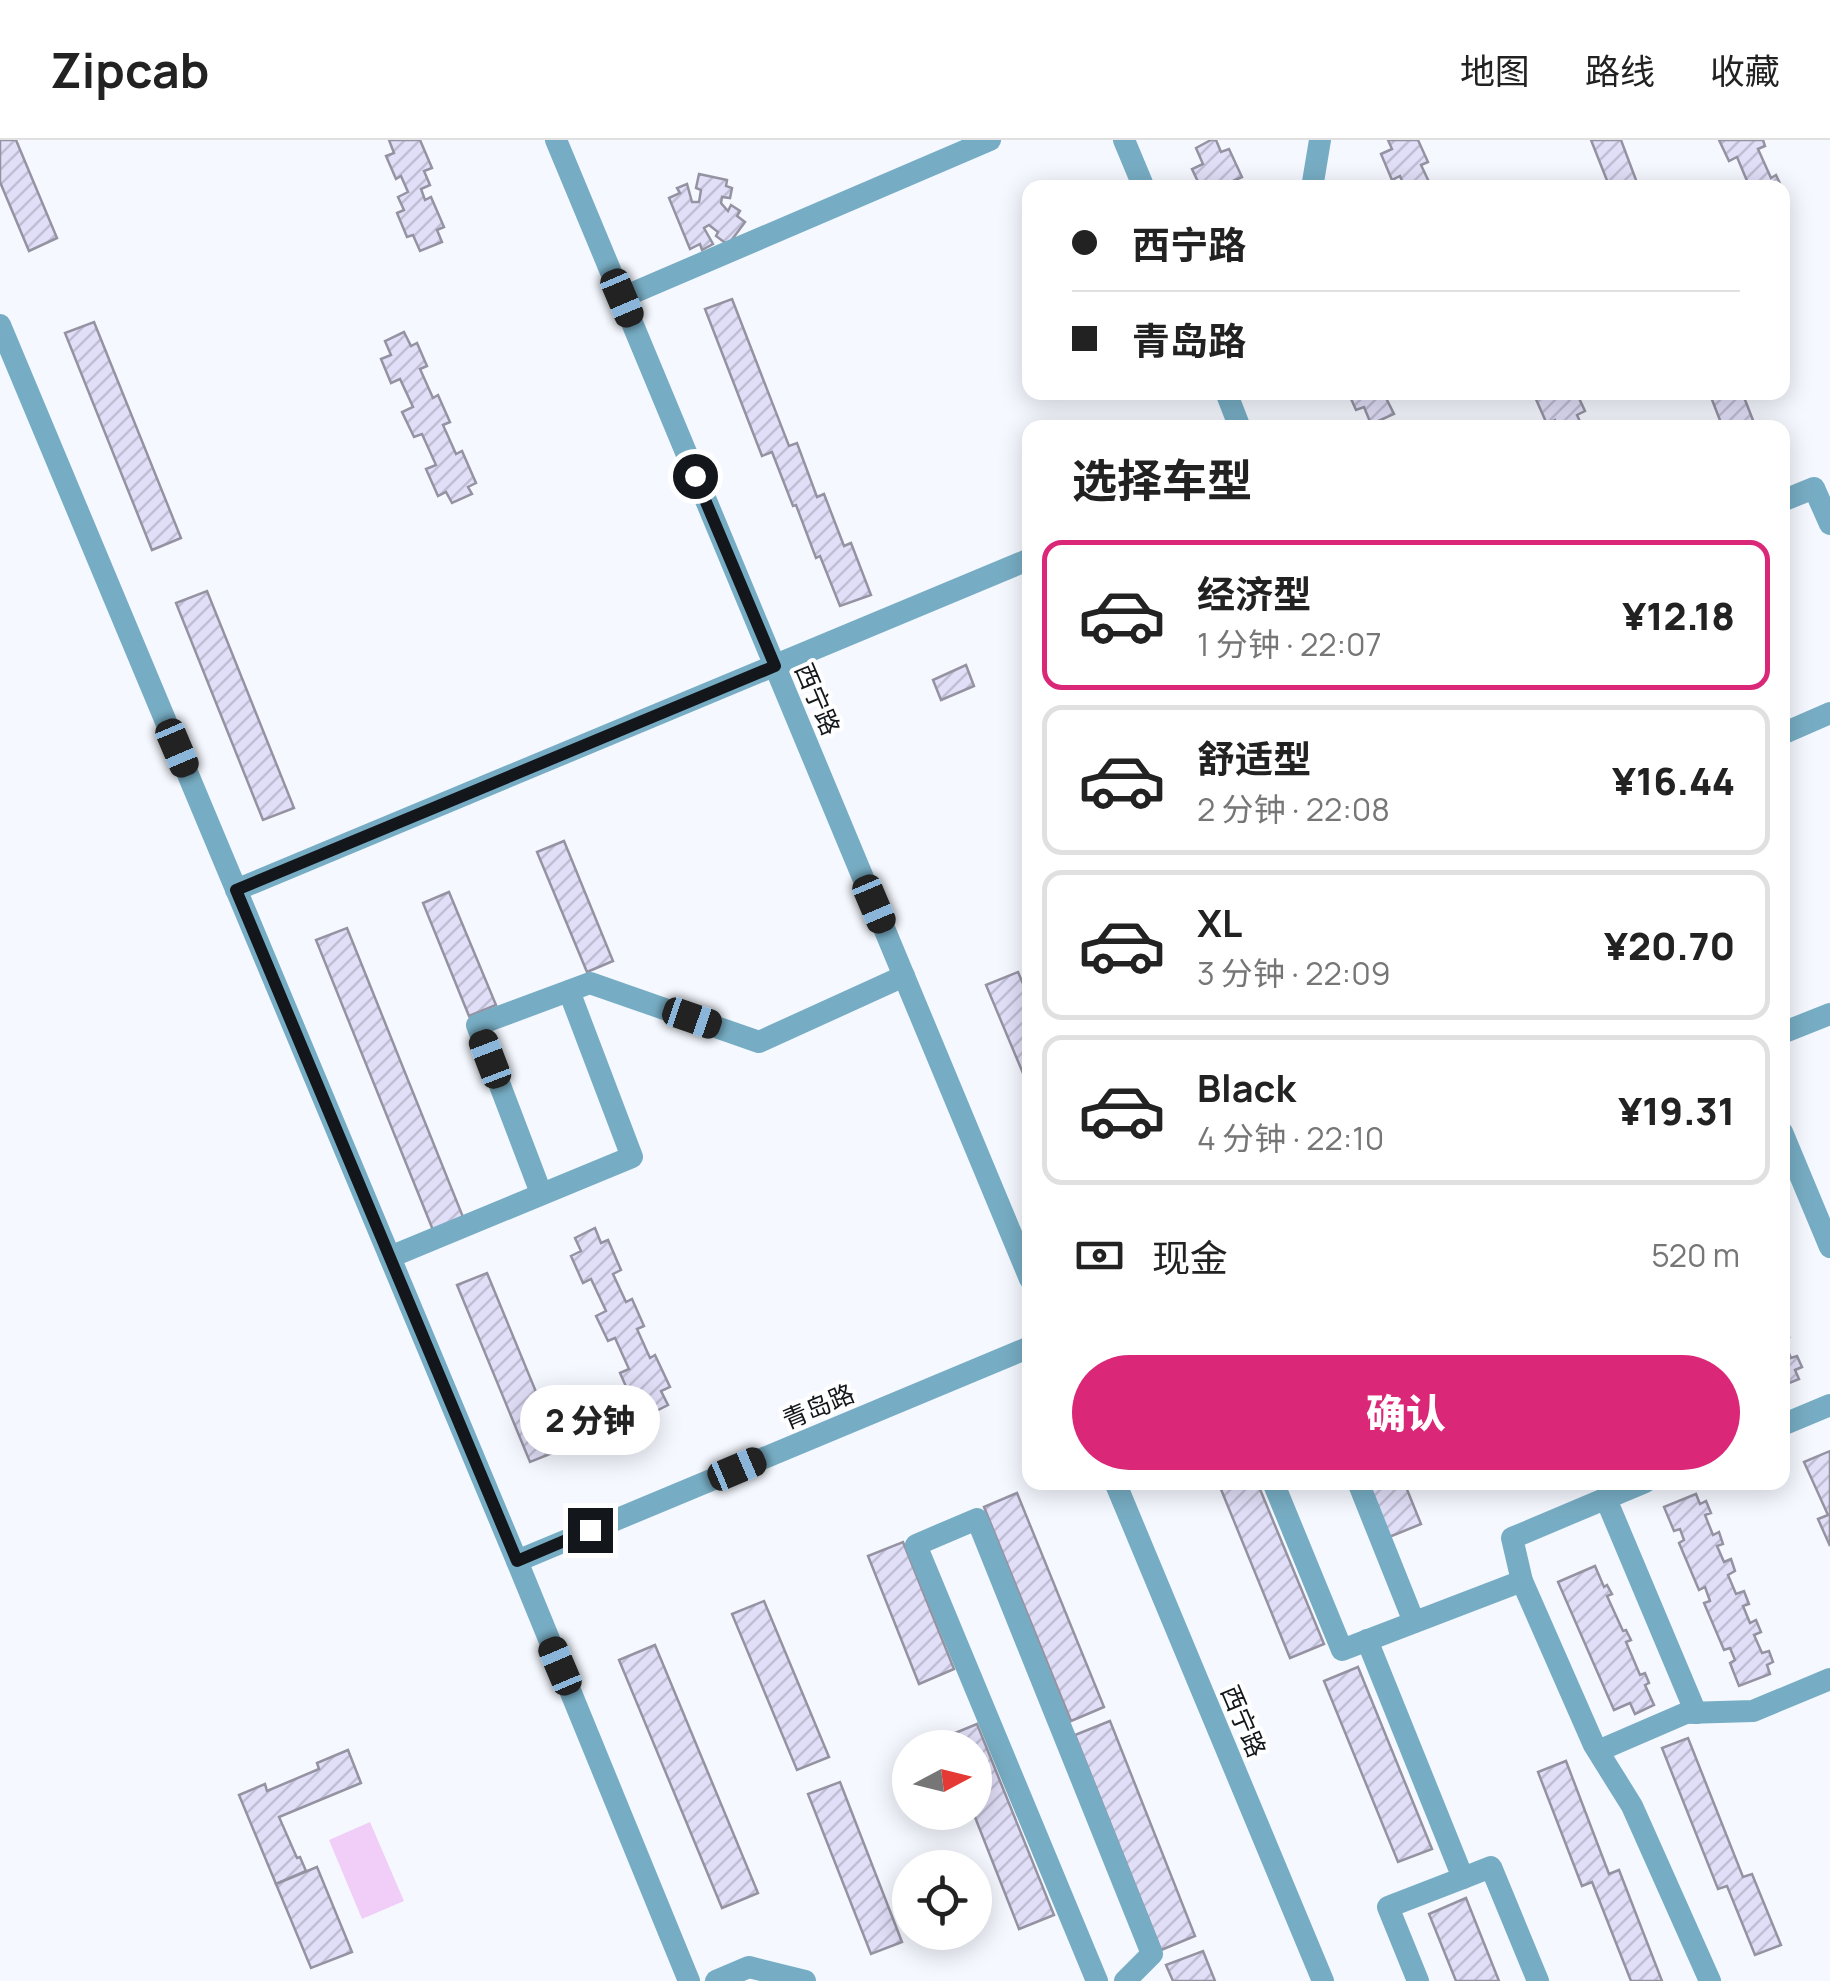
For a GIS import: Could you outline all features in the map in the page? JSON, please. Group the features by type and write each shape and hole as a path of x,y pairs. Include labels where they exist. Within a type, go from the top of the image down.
{"street":[{"name":"西宁路","path":"556,140 1022,1260"},
{"path":"622,298 990,140"},
{"path":"1124,140 1141,180"},
{"path":"1313,180 1320,140"},
{"path":"0,325 689,1981"},
{"path":"1790,498 1814,488 1830,524"},
{"path":"236,890 1022,563"},
{"path":"1790,730 1830,713"},
{"path":"541,1193 477,1026 590,982 759,1042 904,976"},
{"path":"390,1257 632,1157 569,990"},
{"path":"1790,1031 1830,1014"},
{"path":"1790,1151 1830,1246"},
{"name":"青岛路","path":"517,1561 1022,1350"},
{"path":"1790,1422 1830,1405"},
{"name":"西宁路","path":"1118,1490 1322,1981"},
{"path":"1276,1490 1342,1650 1522,1582"},
{"path":"1361,1490 1414,1622"},
{"path":"1627,1490 1512,1538 1522,1582 1598,1751 1632,1806 1710,1981"},
{"path":"1606,1499 1696,1712"},
{"path":"1097,1981 916,1545 977,1519 1152,1954 1125,1981"},
{"path":"1367,1640 1463,1878"},
{"path":"1598,1751 1686,1713 1753,1711 1830,1679"},
{"path":"1418,1981 1388,1907 1492,1867 1538,1981"},
{"path":"716,1981 749,1968 805,1981"}],"shaded area":[{"path":"370,1822 404,1901 362,1919 329,1840"}],"building":[{"path":"0,140 16,140 57,238 29,251 0,182"},
{"path":"389,140 420,140 432,168 424,171 430,185 421,189 425,200 431,197 444,227 437,230 442,242 420,251 413,235 407,237 397,213 404,210 398,197 408,192 401,176 396,179 386,156 394,153"},
{"path":"1216,140 1221,152 1229,149 1242,177 1197,180 1192,169 1203,164 1196,148"},
{"path":"1388,140 1418,140 1428,162 1421,165 1428,180 1402,180 1400,176 1392,180 1381,154 1392,149"},
{"path":"1591,140 1621,140 1636,180 1607,180"},
{"path":"1719,140 1763,140 1765,146 1758,149 1771,178 1776,175 1778,180 1747,180 1737,157 1729,161"},
{"path":"699,174 727,180 726,186 732,188 730,198 722,197 721,203 728,211 731,205 740,211 737,216 745,222 728,245 709,225 704,228 713,244 702,250 700,244 690,249 669,198 687,184 692,202 699,202"},
{"path":"732,299 789,446 797,443 817,497 824,494 844,546 851,543 871,595 840,606 772,452 762,456 705,309"},
{"path":"94,322 181,538 152,550 65,333"},
{"path":"404,332 411,346 417,343 427,366 420,369 450,422 443,425 456,454 462,451 476,483 468,487 472,494 452,503 446,492 438,496 426,469 436,465 422,434 414,437 402,412 413,407 400,379 391,383 381,359 391,355 385,341"},
{"path":"1352,400 1387,400 1394,414 1369,420 1364,407 1356,410"},
{"path":"1536,400 1580,400 1585,411 1577,415 1579,420 1545,420"},
{"path":"1712,400 1745,400 1753,420 1720,420"},
{"path":"207,591 294,808 263,820 176,603"},
{"path":"966,665 974,686 941,700 933,680"},
{"path":"564,841 613,961 587,972 537,852"},
{"path":"449,892 496,1005 469,1016 423,903"},
{"path":"347,928 465,1222 435,1235 316,940"},
{"path":"1018,972 1022,981 1022,1071 986,985"},
{"path":"595,1228 601,1243 608,1240 621,1270 613,1274 626,1302 632,1299 644,1326 637,1329 650,1358 655,1355 670,1387 661,1391 668,1405 648,1415 640,1396 632,1400 620,1373 629,1369 615,1338 608,1341 596,1316 606,1311 591,1279 583,1283 571,1256 581,1251 575,1238"},
{"path":"487,1273 560,1450 530,1462 457,1285"},
{"path":"1790,1356 1797,1356 1802,1367 1795,1370 1799,1379 1790,1383"},
{"path":"1830,1451 1830,1546 1818,1519 1828,1515 1804,1462"},
{"path":"1221,1490 1260,1490 1324,1644 1290,1658"},
{"path":"1370,1490 1407,1490 1421,1524 1389,1537"},
{"path":"1017,1493 1104,1707 1071,1721 984,1507"},
{"path":"1696,1494 1700,1504 1706,1501 1711,1513 1705,1515 1713,1535 1719,1532 1723,1544 1717,1546 1724,1562 1731,1559 1735,1571 1728,1575 1736,1594 1744,1591 1749,1604 1743,1606 1750,1623 1756,1620 1761,1632 1754,1635 1762,1653 1769,1651 1773,1662 1767,1665 1770,1674 1739,1686 1730,1663 1735,1660 1730,1648 1724,1650 1704,1603 1710,1601 1705,1587 1699,1590 1679,1543 1684,1540 1680,1529 1674,1531 1664,1507"},
{"path":"903,1542 954,1669 919,1684 868,1556"},
{"path":"1595,1566 1604,1587 1607,1585 1612,1594 1607,1596 1623,1631 1631,1640 1626,1642 1640,1675 1645,1673 1649,1683 1645,1685 1654,1705 1635,1714 1630,1703 1614,1710 1558,1582"},
{"path":"764,1601 829,1757 797,1770 732,1614"},
{"path":"655,1645 758,1893 722,1908 619,1660"},
{"path":"1358,1667 1432,1849 1398,1862 1324,1681"},
{"path":"1110,1721 1195,1936 1161,1950 1075,1735"},
{"path":"1688,1738 1743,1877 1752,1874 1781,1945 1755,1955 1727,1886 1718,1889 1662,1748"},
{"path":"348,1750 361,1783 279,1817 306,1871 276,1884 239,1795 265,1784 267,1791 319,1769 317,1763"},
{"path":"992,1761 1054,1915 1019,1929 992,1860 992,1850 988,1850 980,1830 992,1830"},
{"path":"1566,1761 1609,1874 1619,1870 1662,1981 1631,1981 1592,1882 1582,1886 1538,1772"},
{"path":"840,1782 892,1916 892,1946 871,1954 808,1794"},
{"path":"317,1867 352,1952 311,1968 276,1884"},
{"path":"1466,1898 1499,1981 1456,1981 1429,1914"},
{"path":"1203,1951 1215,1981 1173,1981 1166,1965"}],"route":[{"path":"590,1530 517,1561 236,890 775,666 695,476"}]}
